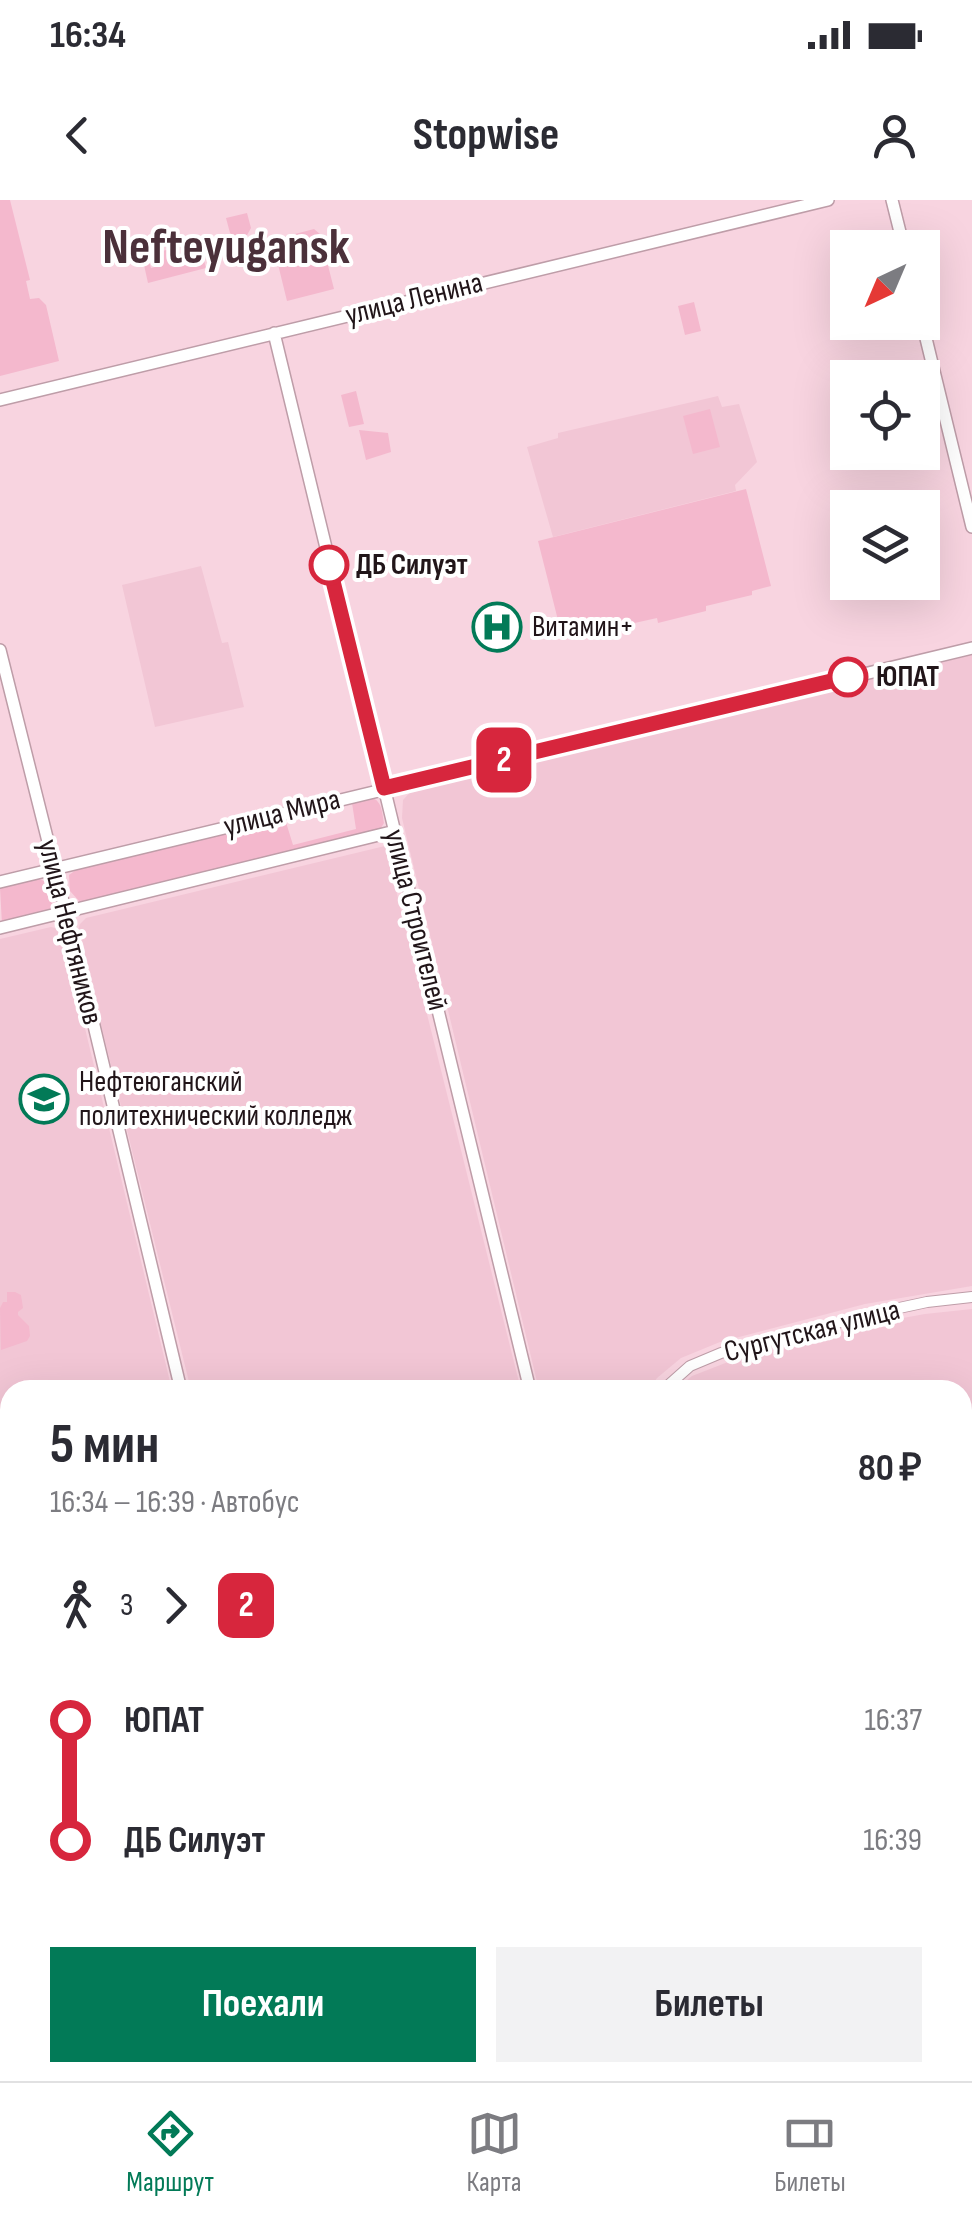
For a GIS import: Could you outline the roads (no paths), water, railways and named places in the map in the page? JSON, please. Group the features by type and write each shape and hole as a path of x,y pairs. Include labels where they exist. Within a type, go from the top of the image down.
{"main road":[{"name":"улица Ленина","path":"0,400 828,200"},
{"path":"892,200 900,230"},
{"name":"улица Строителей","path":"274,333 528,1380"},
{"path":"926,340 972,527"},
{"name":"улица Мира","path":"0,882 972,648"},
{"name":"улица Нефтяников","path":"0,650 179,1380"},
{"name":"улица Мира","path":"0,928 395,831"}],"street":[{"name":"Сургутская улица","path":"674,1380 690,1366 721,1353 889,1310 972,1297"}],"place":[{"name":"ДБ Силуэт","path":"329,565"},
{"name":"Витамин+","path":"497,627"},
{"name":"ЮПАТ","path":"848,677"},
{"name":"Нефтеюганский политехнический колледж","path":"44,1099"}],"district":[{"name":"Nefteyugansk","path":"226,248"}]}
